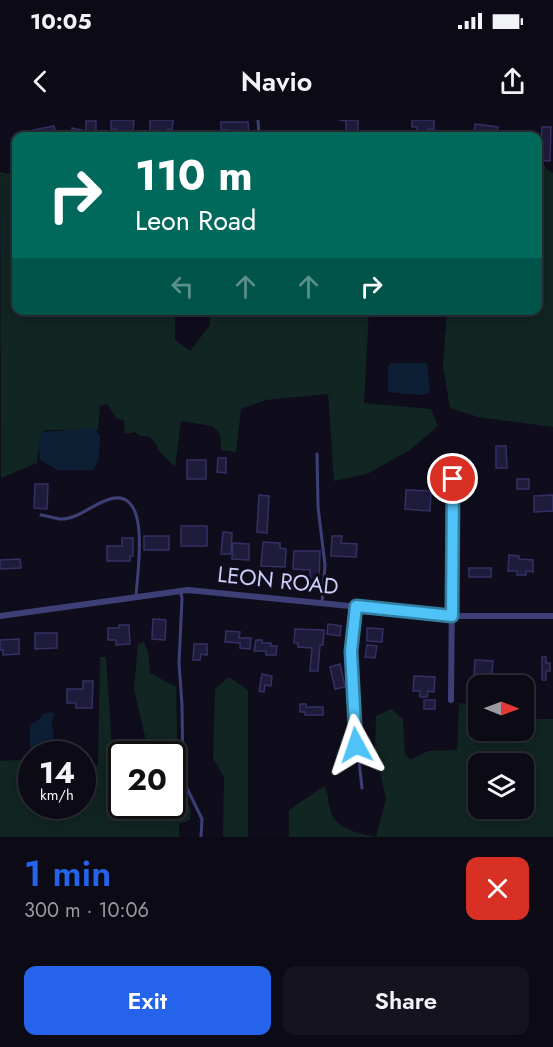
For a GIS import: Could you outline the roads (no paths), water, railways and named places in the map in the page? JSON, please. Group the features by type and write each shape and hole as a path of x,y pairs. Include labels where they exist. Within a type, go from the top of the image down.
{"street":[{"path":"451,700 453,479"},
{"name":"LEON ROAD","path":"0,616 180,591 200,591 452,616 553,616"}],"lane":[{"path":"317,454 318,507 325,566 322,603"},
{"path":"41,515 61,519 79,514 115,497 129,500 134,506 139,527 136,597"},
{"path":"180,591 182,598 179,663 183,780 202,819 201,837"},
{"path":"356,606 351,651 353,707 362,788"}],"water":[{"path":"391,363 427,363 430,393 419,395 388,392 388,366"},
{"path":"93,428 100,435 99,458 93,470 58,470 40,460 38,443 43,432"},
{"path":"53,712 55,715 52,722 54,741 30,741 30,725 43,714"}]}
